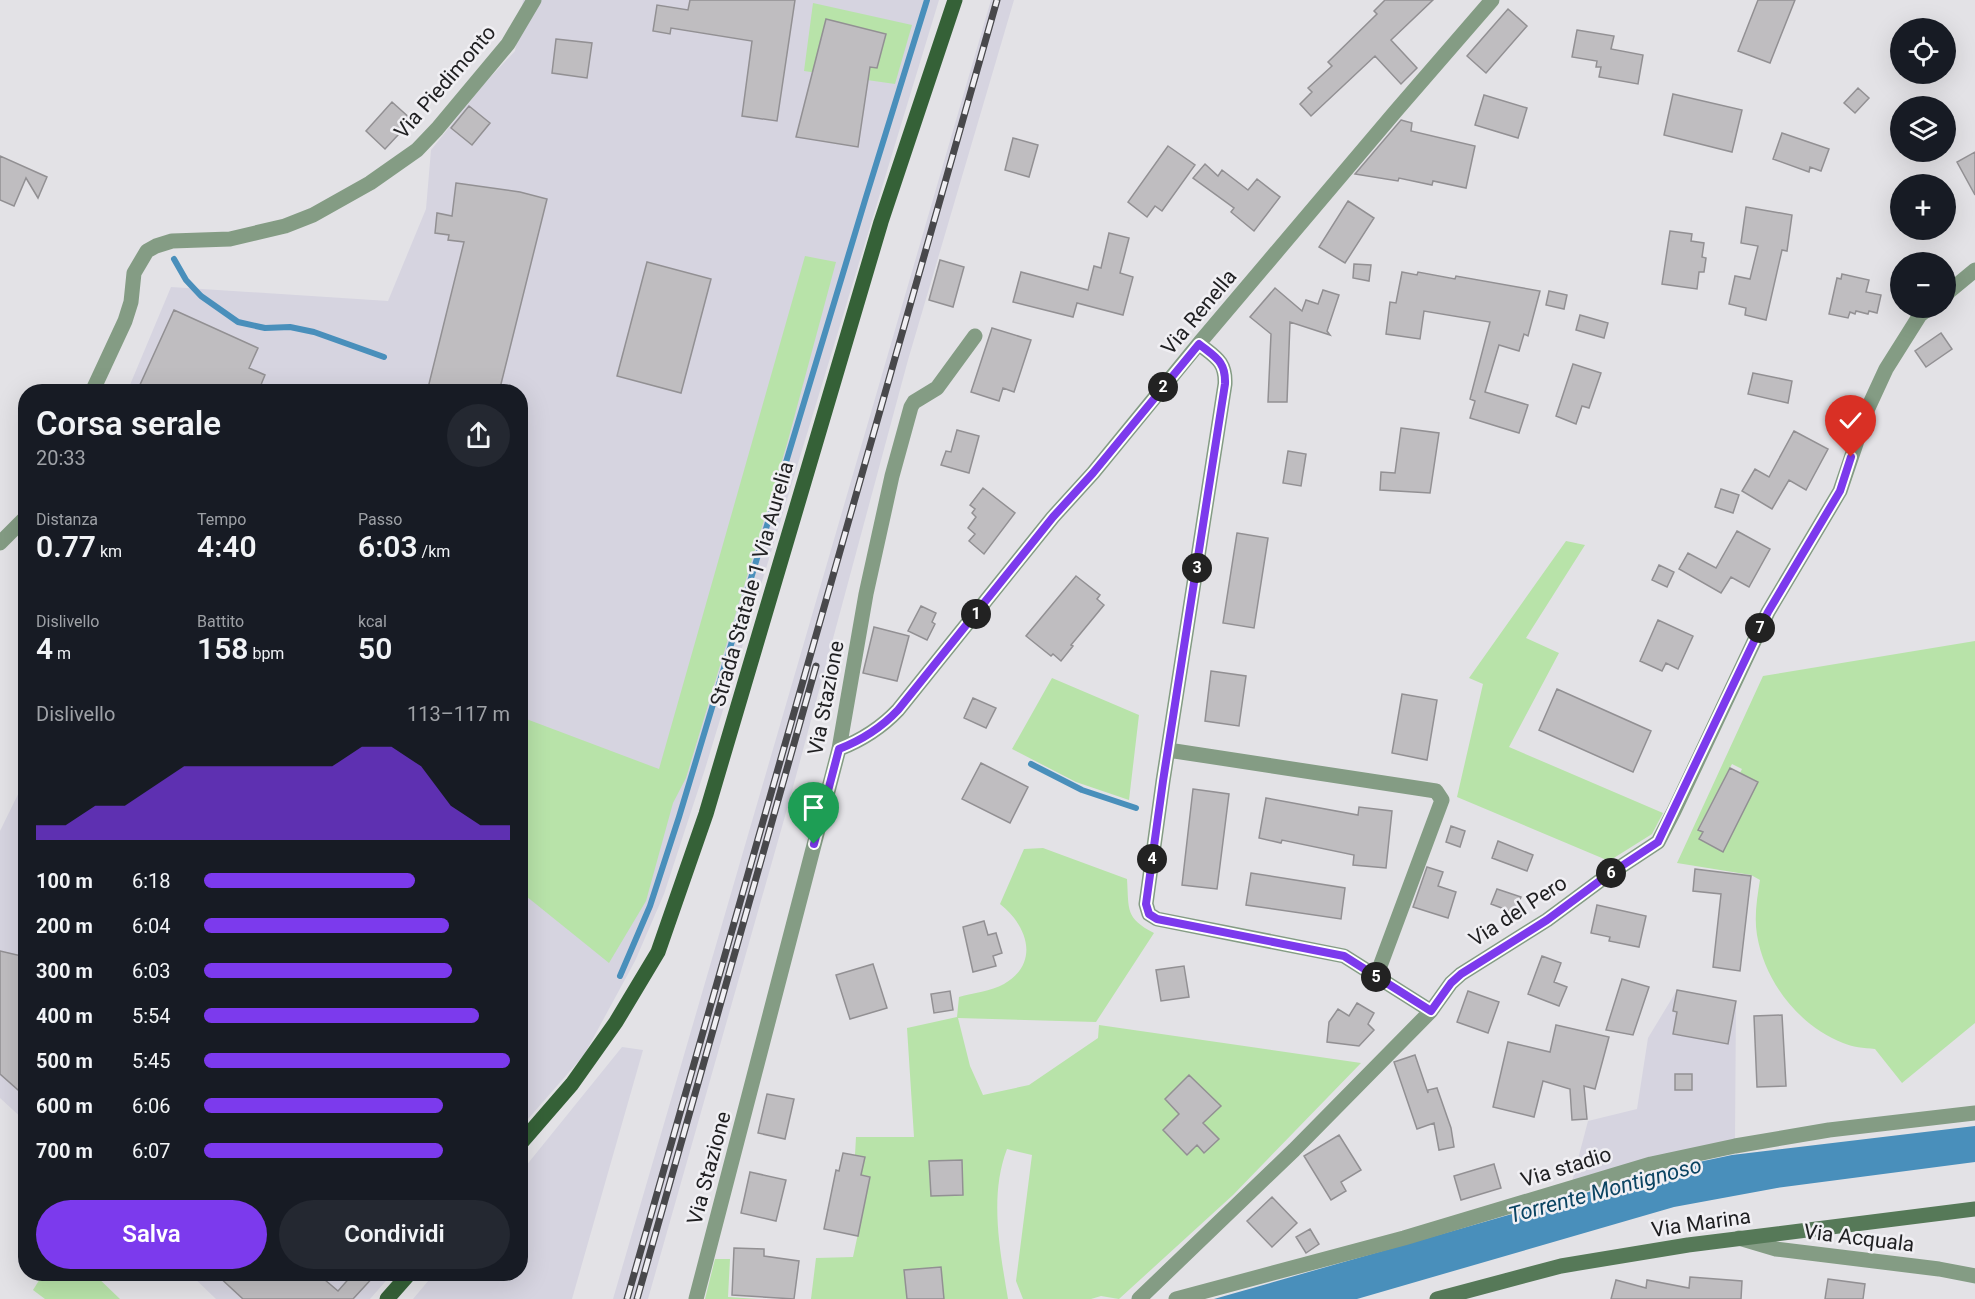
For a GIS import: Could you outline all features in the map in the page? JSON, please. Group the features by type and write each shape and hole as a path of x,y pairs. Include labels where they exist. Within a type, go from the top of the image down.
{"main road":[{"name":"Strada Statale 1 Via Aurelia","path":"528,1135 572,1084 616,1022 658,952 706,814 881,222 955,0"},
{"name":"Via Marina","path":"1437,1299 1561,1266 1739,1238 1975,1209"},
{"path":"387,1299 403,1281"}],"street":[{"name":"Via Piedimonto","path":"96,384 125,321 131,302 134,273 147,251 172,241 230,239 285,226 313,215 370,183 417,150 455,109 508,44 534,0"},
{"name":"Via Renella","path":"839,749 885,724 898,710 1053,517 1093,473 1199,344 1492,0"},
{"path":"1956,286 1975,270"},
{"name":"Via del Pero","path":"1139,1299 1294,1150 1431,1011 1451,983 1461,974 1547,920 1605,877 1658,842 1768,612 1840,491 1869,408 1886,369 1918,318"},
{"name":"Via Stazione","path":"696,1299 839,749 866,594 892,476 911,408 914,402 937,388 975,336"},
{"path":"1199,344 1223,364 1226,374 1146,904 1149,914 1157,919 1344,956 1431,1011"},
{"path":"0,543 18,525"},
{"path":"1168,750 1436,791 1442,800 1376,977"},
{"name":"Via stadio","path":"1176,1299 1404,1238 1651,1164 1735,1146 1829,1130 1975,1113"},
{"name":"Via Acquala","path":"1739,1238 1776,1250 1975,1276"}],"shaded area":[{"path":"523,0 939,0 705,769 664,894 635,961 584,1055 528,1119 528,384 130,384 171,287 388,301 426,209 431,150 484,84 515,51"},
{"path":"991,0 1014,0 908,360 789,802 648,1299 613,1299"},
{"path":"18,794 18,1115 0,1098 0,831"},
{"path":"1677,990 1673,1011 1677,1012 1674,1034 1727,1044 1736,1001 1735,1139 1572,1182 1588,1121 1637,1109 1648,1038"},
{"path":"622,1047 643,1050 572,1299 413,1299 428,1281 528,1281 528,1163"},
{"path":"197,1281 386,1281 370,1299 216,1299"}],"green space":[{"path":"813,3 912,25 895,84 804,71"},
{"path":"805,256 836,262 787,444 686,778 673,803 646,901 609,963 528,898 528,720 659,769"},
{"path":"1566,541 1585,545 1526,638 1559,653 1509,747 1663,813 1652,834 1609,861 1457,797 1483,684 1469,678"},
{"path":"1975,641 1975,1023 1902,1083 1875,1049 1843,1043 1827,1035 1812,1025 1786,1000 1767,969 1757,935 1756,914 1760,880 1751,875 1677,863 1763,676","holes":["1732,764 1742,769 1740,773 1757,782 1729,823 1735,827 1725,848 1699,839 1703,832 1698,829"]},
{"path":"1052,678 1139,715 1129,800 1076,782 1012,749"},
{"path":"1043,848 1127,879 1130,912 1138,923 1154,933 1096,1022 958,1018 970,1066 983,1095 1029,1085 1098,1038 1099,1025 1361,1063 1233,1195 1119,1299 1101,1296 1091,1299 1023,1299 1016,1281 1032,1155 1007,1149 998,1186 997,1204 999,1243 1008,1299 811,1299 816,1258 853,1257 870,1177 861,1175 864,1158 855,1155 856,1137 914,1137 907,1028 957,1017 959,997 1004,984 1022,966 1026,955 1023,933 1010,913 1000,904 1024,849"},
{"path":"715,1259 730,1259 728,1297 758,1299 705,1299"},
{"path":"39,1281 101,1281 120,1299 45,1299 33,1290"}],"water":[{"name":"Torrente Montignoso","path":"1975,1126 1975,1162 1777,1188 1674,1207 1357,1299 1214,1299 1680,1166 1732,1155"}],"building":[{"path":"690,0 795,0 777,121 742,116 752,41 671,28 670,34 653,31 657,5 688,10"},
{"path":"1385,0 1433,0 1391,40 1417,68 1401,84 1375,56 1311,116 1300,104 1312,92 1308,88 1332,66 1328,62 1377,14 1374,11"},
{"path":"1758,0 1795,0 1770,63 1738,51"},
{"path":"1508,9 1527,26 1486,73 1467,56"},
{"path":"826,19 886,34 877,68 870,67 858,147 796,137"},
{"path":"1577,30 1614,36 1611,49 1643,55 1638,84 1599,77 1601,67 1596,67 1597,61 1572,57"},
{"path":"556,39 592,43 587,78 552,73"},
{"path":"1858,88 1869,98 1855,113 1844,103"},
{"path":"1673,94 1742,110 1732,152 1664,135"},
{"path":"1484,95 1527,108 1518,138 1475,125"},
{"path":"392,102 412,120 385,149 366,131"},
{"path":"469,106 490,123 472,145 451,128"},
{"path":"1401,120 1412,123 1411,131 1475,146 1466,188 1433,181 1432,185 1399,178 1398,181 1355,174"},
{"path":"1782,133 1829,149 1821,171 1810,167 1809,172 1773,159"},
{"path":"1013,138 1038,145 1029,177 1005,170"},
{"path":"1168,146 1195,165 1162,211 1155,206 1147,217 1128,202"},
{"path":"1975,152 1975,195 1957,162"},
{"path":"0,156 47,177 38,198 26,178 14,206 0,200"},
{"path":"1205,164 1218,176 1222,170 1248,190 1257,179 1280,197 1254,231 1231,212 1234,208 1193,178"},
{"path":"456,183 520,192 547,199 501,384 429,384 464,242 448,240 449,235 435,233 437,213 452,216"},
{"path":"1348,201 1374,218 1345,263 1319,247"},
{"path":"1746,207 1792,215 1787,251 1782,250 1766,320 1745,315 1746,308 1729,304 1735,276 1750,279 1758,246 1741,243"},
{"path":"1670,231 1692,234 1691,241 1704,243 1702,257 1706,258 1704,272 1699,272 1697,289 1662,284"},
{"path":"1109,233 1129,238 1120,273 1133,277 1123,315 1077,303 1073,317 1013,302 1021,272 1088,290 1094,266 1101,268"},
{"path":"940,260 964,267 953,307 929,300"},
{"path":"647,262 711,279 681,393 617,376"},
{"path":"1354,264 1371,265 1369,281 1353,278"},
{"path":"1402,272 1417,275 1418,272 1455,279 1456,276 1540,291 1528,336 1524,334 1519,351 1499,345 1485,392 1528,405 1519,433 1470,418 1475,401 1470,399 1490,322 1424,311 1420,339 1386,334 1390,302 1396,303"},
{"path":"1842,274 1869,280 1866,292 1881,295 1877,313 1869,311 1868,314 1856,311 1855,314 1850,312 1848,318 1829,314 1837,278 1841,279"},
{"path":"1275,288 1302,311 1306,300 1318,304 1323,290 1339,295 1327,331 1330,335 1290,322 1287,402 1268,402 1271,334 1250,317"},
{"path":"1549,291 1567,295 1564,309 1546,305"},
{"path":"174,310 258,348 249,368 265,375 261,384 140,384"},
{"path":"1580,315 1608,323 1604,338 1576,330"},
{"path":"992,328 1031,340 1014,392 1003,388 999,401 971,392"},
{"path":"1941,333 1952,349 1926,367 1915,351"},
{"path":"1573,364 1601,373 1589,408 1582,406 1576,424 1556,416"},
{"path":"1753,373 1792,381 1788,403 1748,394"},
{"path":"1401,428 1439,433 1430,493 1380,490 1381,472 1395,473"},
{"path":"957,430 979,436 969,473 941,465 946,451 951,452"},
{"path":"1794,431 1828,449 1806,490 1789,480 1772,509 1742,491 1755,469 1769,477"},
{"path":"1288,451 1306,454 1301,486 1283,483"},
{"path":"983,488 1015,513 984,554 969,541 975,534 968,528 976,517 972,513 975,509 970,505"},
{"path":"1721,489 1739,495 1733,513 1715,507"},
{"path":"1737,531 1770,549 1749,587 1731,577 1721,593 1679,569 1688,553 1716,568"},
{"path":"1237,533 1268,538 1254,628 1223,623"},
{"path":"1659,565 1674,572 1667,587 1652,580"},
{"path":"1076,576 1100,595 1097,599 1104,605 1071,645 1073,646 1061,661 1026,636"},
{"path":"921,606 936,613 932,622 935,624 927,640 908,631"},
{"path":"1658,620 1693,636 1678,669 1666,663 1662,671 1640,661"},
{"path":"874,627 909,636 897,681 863,673"},
{"path":"1211,671 1246,676 1239,726 1205,721"},
{"path":"1557,689 1651,731 1633,772 1539,730"},
{"path":"1402,694 1437,700 1427,760 1392,753"},
{"path":"973,698 996,708 986,728 964,718"},
{"path":"981,763 1028,787 1010,823 962,799"},
{"path":"1730,768 1758,782 1723,852 1699,839 1703,832 1698,830"},
{"path":"1193,789 1229,794 1217,889 1182,885"},
{"path":"1266,798 1358,815 1359,807 1392,811 1386,868 1353,865 1354,855 1282,840 1281,843 1259,838"},
{"path":"1451,826 1465,831 1460,847 1446,842"},
{"path":"1498,841 1533,855 1527,871 1492,858"},
{"path":"1427,867 1443,872 1438,886 1456,892 1448,918 1413,907"},
{"path":"1695,869 1751,876 1740,971 1713,967 1721,894 1693,891"},
{"path":"1251,873 1345,888 1341,919 1246,905"},
{"path":"1497,889 1521,897 1515,913 1491,904"},
{"path":"1597,905 1646,916 1639,947 1609,941 1610,937 1591,933"},
{"path":"984,921 988,935 996,933 1002,953 993,956 996,966 973,972 963,927"},
{"path":"0,951 18,955 18,1090 0,1074"},
{"path":"1542,956 1561,963 1554,982 1567,987 1559,1006 1528,994"},
{"path":"873,964 887,1008 850,1019 836,975"},
{"path":"1184,966 1189,997 1161,1001 1156,970"},
{"path":"1622,979 1649,987 1633,1035 1606,1030"},
{"path":"1677,990 1736,1001 1728,1044 1673,1034 1677,1012 1673,1011"},
{"path":"950,991 953,1010 934,1013 931,994"},
{"path":"1468,991 1499,1002 1488,1033 1457,1022"},
{"path":"1357,1003 1374,1013 1368,1024 1374,1030 1359,1046 1327,1042 1329,1022 1338,1009 1349,1016"},
{"path":"1782,1015 1786,1086 1757,1087 1754,1016"},
{"path":"1556,1025 1609,1037 1595,1089 1584,1086 1587,1119 1572,1120 1570,1089 1543,1081 1534,1117 1493,1107 1508,1042 1550,1052"},
{"path":"1415,1055 1428,1093 1428,1090 1437,1088 1451,1128 1454,1147 1439,1150 1434,1123 1417,1129 1394,1062"},
{"path":"1675,1074 1692,1074 1692,1090 1675,1090"},
{"path":"1189,1075 1221,1106 1203,1123 1219,1139 1204,1153 1197,1145 1187,1155 1163,1130 1179,1114 1165,1099"},
{"path":"767,1094 794,1099 785,1139 758,1133"},
{"path":"1339,1135 1361,1170 1341,1182 1346,1191 1331,1200 1304,1156"},
{"path":"843,1153 865,1157 861,1175 870,1177 858,1236 824,1229 836,1170 839,1171"},
{"path":"962,1160 963,1195 931,1196 929,1161"},
{"path":"1494,1164 1501,1188 1461,1200 1454,1176"},
{"path":"750,1172 786,1180 776,1221 741,1213"},
{"path":"1272,1197 1297,1223 1272,1247 1247,1221"},
{"path":"1310,1229 1319,1244 1306,1253 1296,1237"},
{"path":"734,1248 764,1249 764,1256 799,1261 794,1299 732,1295"},
{"path":"941,1267 944,1299 907,1299 904,1270"},
{"path":"1690,1277 1742,1281 1741,1299 1611,1299 1616,1280 1646,1288 1647,1280 1689,1288"},
{"path":"1828,1279 1865,1284 1863,1299 1825,1299"},
{"path":"224,1281 326,1281 338,1291 347,1281 370,1281 353,1299 243,1299"}],"waterway":[{"path":"620,976 650,906 679,817 927,0"},
{"path":"174,259 186,280 201,296 238,322 265,328 290,327 314,332 384,357"},
{"path":"1031,764 1082,790 1136,808"}],"railway":[{"path":"627,1299 997,0"},
{"path":"637,1299 816,666"}],"route":[{"path":"814,844 839,749 885,724 898,710 1053,517 1093,473 1199,344 1223,364 1226,374 1163,781 1146,904 1149,914 1157,919 1344,956 1431,1011 1451,983 1461,974 1530,932 1605,877 1658,842 1768,612 1840,491 1851,457"}]}
